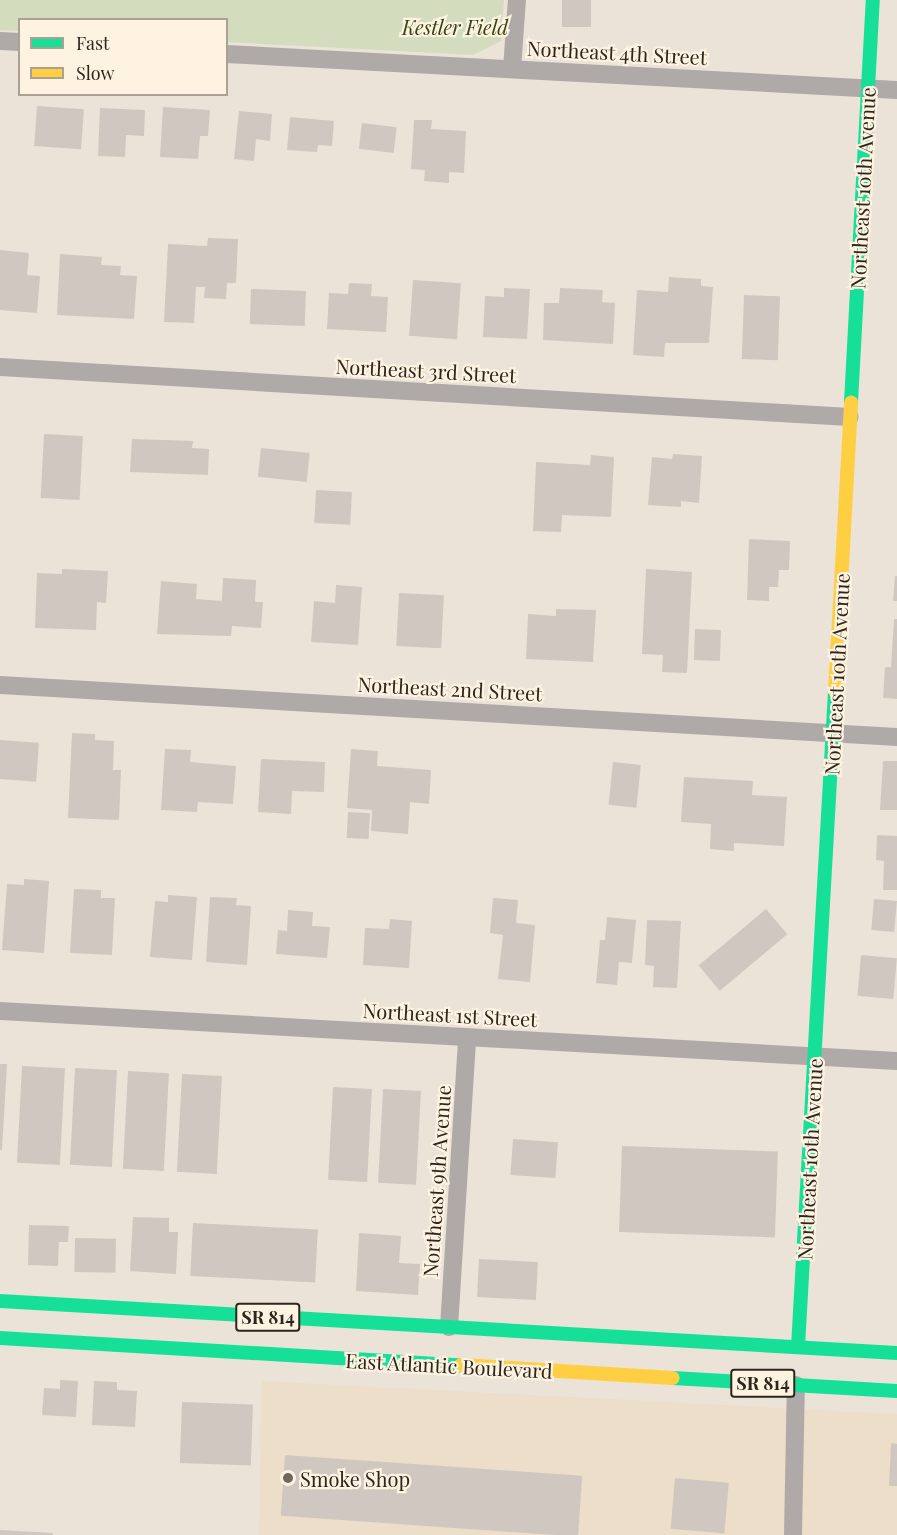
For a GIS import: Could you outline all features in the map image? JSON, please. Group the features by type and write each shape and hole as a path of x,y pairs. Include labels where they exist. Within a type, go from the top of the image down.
{"main road":[{"name":"Northeast 10th Avenue","path":"798,1347 873,0"},
{"name":"East Atlantic Boulevard","path":"0,1301 897,1353"},
{"path":"387,1361 418,1350 449,1327"},
{"path":"486,1343 535,1332"},
{"name":"East Atlantic Boulevard","path":"0,1338 897,1391"},
{"path":"448,1364 470,1349"}],"street":[{"path":"512,69 517,0"},
{"path":"0,41 18,42"},
{"name":"Northeast 4th Street","path":"228,54 897,90"},
{"name":"Northeast 3rd Street","path":"0,367 850,417"},
{"name":"Northeast 2nd Street","path":"0,685 897,737"},
{"name":"Northeast 1st Street","path":"0,1011 897,1061"},
{"name":"Northeast 9th Avenue","path":"449,1327 467,1038"},
{"path":"794,1535 796,1385"}],"shaded area":[{"path":"262,1381 897,1414 897,1535 259,1535"}],"green space":[{"name":"Kestler Field","path":"0,0 504,0 501,41 473,55 228,42 228,18 18,18 18,31 0,30"}],"building":[{"path":"562,0 591,0 591,27 562,27"},
{"path":"37,106 84,109 81,149 34,146"},
{"path":"163,107 210,110 208,136 200,136 198,159 160,157"},
{"path":"100,108 145,110 144,136 126,135 125,157 98,156"},
{"path":"239,111 272,114 270,141 256,139 254,161 234,159"},
{"path":"290,117 334,121 332,146 318,145 317,152 287,150"},
{"path":"414,120 432,120 431,129 466,131 464,173 449,172 449,183 424,181 425,170 411,169"},
{"path":"362,123 397,127 394,153 359,149"},
{"path":"208,238 238,239 236,283 227,283 226,299 204,298 205,287 196,287 194,323 164,322 168,244 207,246"},
{"path":"0,250 29,253 27,275 40,276 37,313 0,310"},
{"path":"60,254 102,257 101,265 121,266 120,275 137,276 134,319 57,315"},
{"path":"669,277 701,279 701,286 713,287 709,343 665,343 664,357 633,355 637,290 668,292"},
{"path":"413,280 461,283 457,339 409,336"},
{"path":"349,283 372,284 371,296 388,297 386,332 327,329 329,293 348,294"},
{"path":"504,288 530,289 527,339 483,337 485,296 504,297"},
{"path":"560,288 603,290 602,302 615,303 613,344 543,340 544,303 559,303"},
{"path":"251,289 306,291 305,326 250,324"},
{"path":"744,295 780,296 778,360 742,359"},
{"path":"44,434 83,436 80,500 41,498"},
{"path":"132,439 193,441 192,448 209,449 208,475 130,472"},
{"path":"261,448 310,453 307,482 258,477"},
{"path":"673,454 702,456 699,503 681,501 681,507 648,505 652,457 672,459"},
{"path":"591,455 614,457 611,517 562,515 561,532 533,531 536,462 590,465"},
{"path":"316,490 352,492 350,525 314,523"},
{"path":"749,539 790,541 789,570 779,570 778,587 769,587 769,601 747,600"},
{"path":"62,569 108,571 106,603 97,602 96,630 35,628 37,573 62,574"},
{"path":"646,569 692,572 687,673 662,672 663,655 642,654"},
{"path":"895,576 897,576 897,601 893,601"},
{"path":"223,578 256,580 255,602 263,602 261,628 232,626 231,636 157,634 161,581 197,584 196,599 222,601"},
{"path":"336,585 362,587 358,645 311,642 314,601 335,603"},
{"path":"399,593 444,595 441,648 396,646"},
{"path":"556,609 596,610 593,662 526,659 528,614 556,616"},
{"path":"894,619 897,619 897,699 883,698 885,667 891,667"},
{"path":"695,629 721,630 720,661 694,660"},
{"path":"72,733 95,734 95,740 114,741 113,770 121,770 119,820 68,818"},
{"path":"0,740 39,743 36,782 0,779"},
{"path":"165,749 191,750 190,762 236,766 233,804 198,802 197,812 161,810"},
{"path":"351,749 378,751 377,766 431,770 429,804 410,802 408,834 371,831 372,810 347,808"},
{"path":"261,759 325,762 324,792 292,791 291,814 258,812"},
{"path":"883,761 897,761 897,810 880,810"},
{"path":"613,762 641,765 636,808 609,805"},
{"path":"684,777 753,781 752,795 787,797 784,846 734,843 734,851 710,849 711,824 681,822"},
{"path":"348,812 370,813 369,839 347,838"},
{"path":"877,835 897,836 897,890 883,890 884,861 876,860"},
{"path":"24,879 49,881 44,953 2,950 7,884 24,885"},
{"path":"74,889 101,890 101,898 115,898 112,955 70,953"},
{"path":"168,895 197,897 192,960 150,957 155,901 168,902"},
{"path":"210,897 237,898 236,905 251,906 247,965 206,962"},
{"path":"493,898 518,900 516,923 535,925 530,982 498,979 503,935 490,933"},
{"path":"874,899 897,901 894,932 871,930"},
{"path":"766,909 787,934 720,991 699,966"},
{"path":"288,910 313,912 312,926 330,927 327,958 276,954 278,930 287,931"},
{"path":"607,917 636,920 632,963 619,962 617,985 596,983 600,940 605,940"},
{"path":"390,919 412,921 409,968 363,965 365,928 389,929"},
{"path":"647,920 681,921 677,988 653,987 654,966 645,965"},
{"path":"861,955 897,958 893,999 857,996"},
{"path":"0,1064 7,1064 2,1150 0,1150"},
{"path":"22,1066 65,1068 60,1165 17,1163"},
{"path":"75,1068 117,1070 112,1167 70,1165"},
{"path":"128,1071 169,1073 164,1171 123,1169"},
{"path":"182,1074 222,1076 217,1174 177,1172"},
{"path":"333,1087 372,1089 367,1182 328,1180"},
{"path":"383,1089 421,1091 416,1185 378,1183"},
{"path":"513,1139 558,1142 555,1178 510,1175"},
{"path":"622,1146 778,1151 775,1237 619,1232"},
{"path":"133,1217 169,1218 169,1232 178,1232 176,1274 130,1271"},
{"path":"193,1223 318,1230 315,1282 190,1276"},
{"path":"29,1225 69,1226 68,1242 59,1242 58,1266 28,1265"},
{"path":"359,1233 401,1236 399,1263 420,1264 418,1295 356,1291"},
{"path":"75,1238 116,1239 115,1273 74,1272"},
{"path":"479,1259 538,1262 536,1300 477,1297"},
{"path":"60,1380 78,1381 76,1417 42,1415 44,1388 60,1389"},
{"path":"94,1381 117,1382 117,1390 137,1391 135,1427 92,1425"},
{"path":"182,1402 253,1404 251,1465 180,1463"},
{"path":"891,1443 897,1444 897,1486 889,1486"},
{"path":"285,1455 582,1476 578,1535 281,1516"},
{"path":"675,1478 729,1483 724,1534 671,1529"},
{"path":"0,1530 53,1533 53,1535 0,1535"}],"traffic: fast":[{"path":"851,402 873,0"},
{"path":"798,1347 835,691"},
{"path":"0,1301 897,1353"},
{"path":"0,1338 461,1365"},
{"path":"673,1378 897,1391"}],"traffic: slow":[{"path":"835,691 851,402"},
{"path":"461,1365 673,1378"}],"place":[{"name":"Smoke Shop","path":"288,1478"}]}
